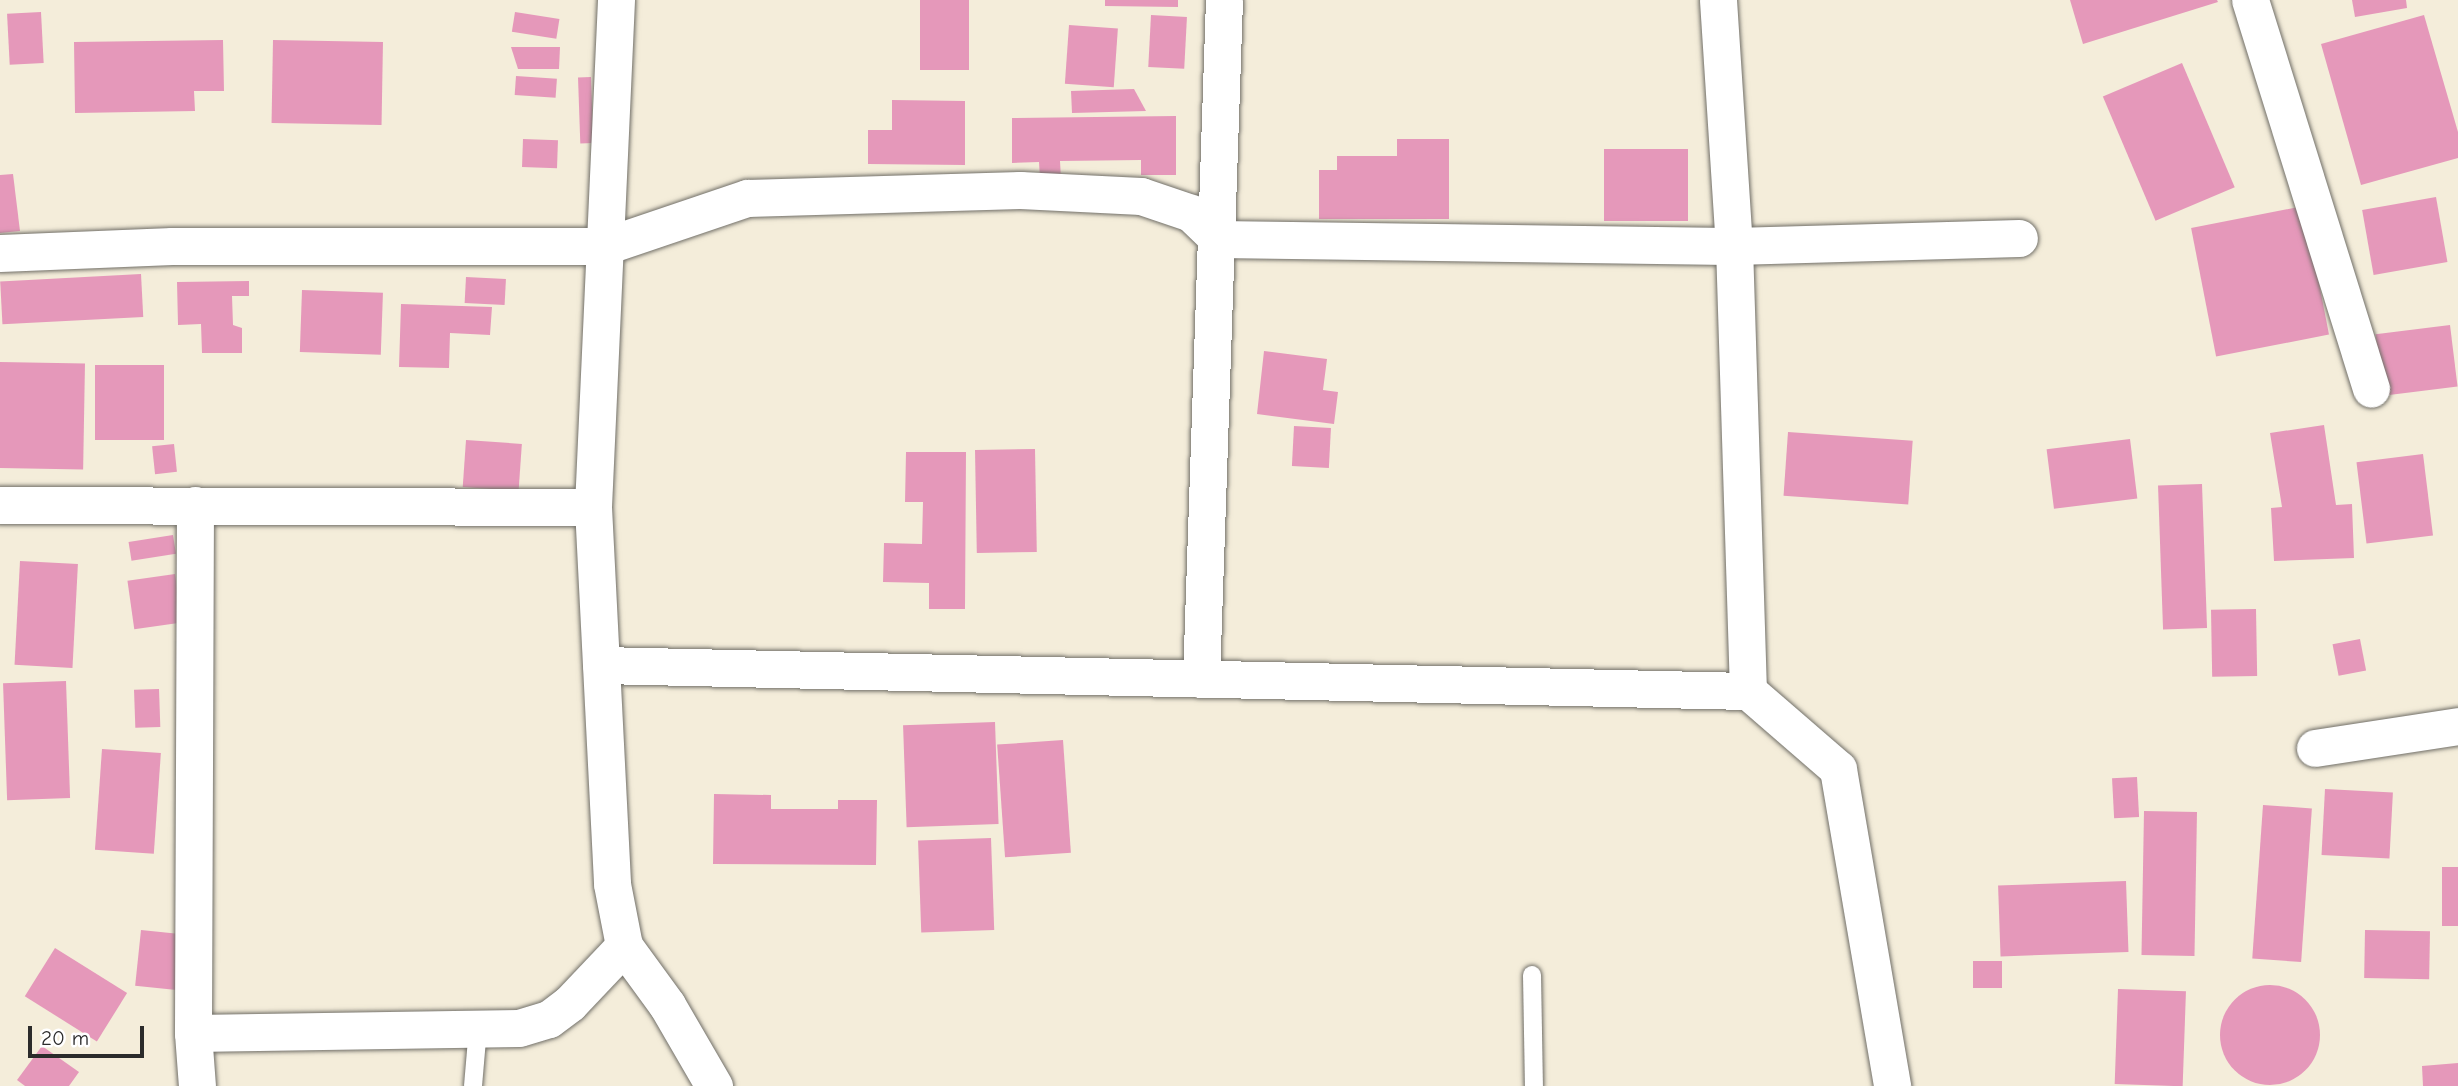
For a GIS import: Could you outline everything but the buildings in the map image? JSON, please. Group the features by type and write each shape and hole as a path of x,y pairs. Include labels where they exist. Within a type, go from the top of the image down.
{"street":[{"path":"616,0 593,507 612,884 624,946 667,1005 713,1086"},
{"path":"1201,679 1219,239 1224,0"},
{"path":"1718,0 1734,246 1748,691"},
{"path":"2250,0 2371,390"},
{"path":"0,253 172,246 605,246 747,198 1020,190 1141,196 1191,213 1219,239 1734,246 2019,238"},
{"path":"0,505 593,507"},
{"path":"195,505 193,1033 197,1086"},
{"path":"601,665 1748,691 1838,769 1892,1086"},
{"path":"2315,748 2458,726"},
{"path":"193,1033 519,1028 549,1019 570,1003 624,946"}],"lane":[{"path":"1532,975 1534,1086"},
{"path":"473,1086 478,1028"}]}
